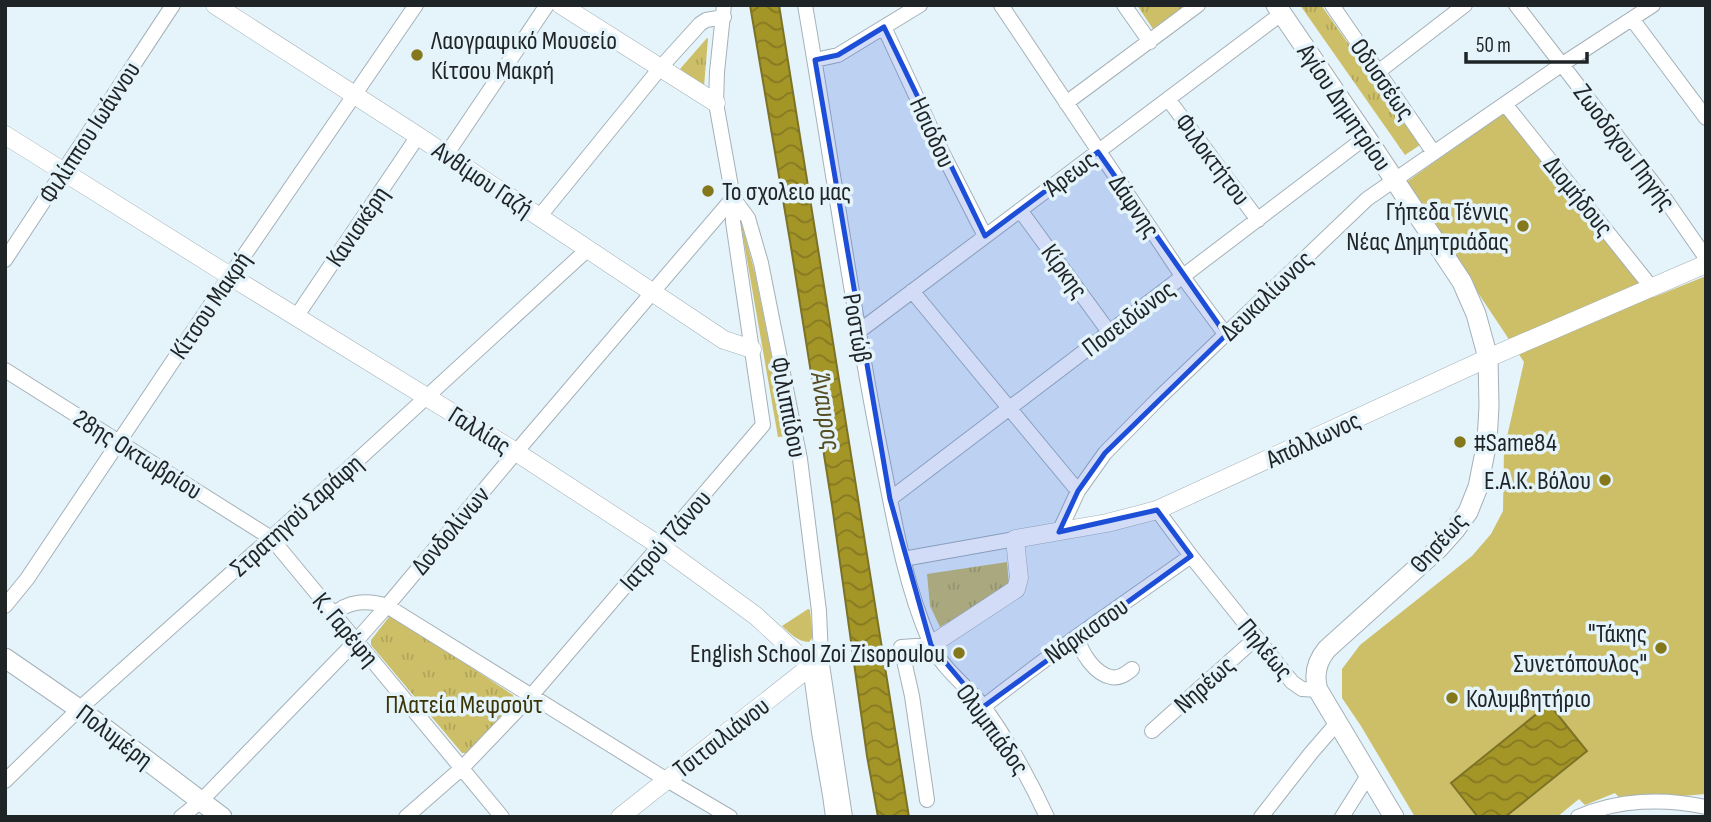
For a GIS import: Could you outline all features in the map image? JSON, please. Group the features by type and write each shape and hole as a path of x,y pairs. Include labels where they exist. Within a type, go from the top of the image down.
{"main road":[{"name":"Αγίου Δημητρίου","path":"1278,10 1395,180 1468,293 1488,358"},
{"name":"Θησέως","path":"1318,690 1315,673 1327,649 1430,557 1468,512 1478,487 1487,442 1488,358"},
{"name":"Πολυμέρη","path":"5,657 222,817"},
{"name":"Πηλέως","path":"1318,690 1394,817"}],"street":[{"name":"Φιλίππου Ιωάννου","path":"5,260 173,5"},
{"name":"Ανθίμου Γαζή","path":"215,5 418,136 724,340 752,349"},
{"name":"Κίτσου Μακρή","path":"5,606 27,579 416,5"},
{"path":"446,155 547,5"},
{"path":"561,5 716,103"},
{"name":"Ροστώβ","path":"805,5 858,332 890,499 917,609 931,645"},
{"path":"815,60 838,55 920,5"},
{"name":"Δάφνης","path":"1001,5 1183,277 1226,334"},
{"path":"1124,5 1150,42"},
{"path":"1066,103 1198,5"},
{"name":"Οδυσσέως","path":"1332,5 1434,153"},
{"path":"1378,72 1465,5"},
{"name":"Ζωοδόχου Πηγής","path":"1516,5 1663,196 1706,258"},
{"name":"Δευκαλίωνος","path":"1059,532 1078,491 1105,453 1360,204 1653,5"},
{"name":"Άρεως","path":"858,332 1168,99 1278,10"},
{"path":"539,216 661,67 700,24 724,11"},
{"name":"Φιλιππίδου","path":"724,11 716,103 733,198 748,218 761,262 800,459 819,611 815,662 845,817"},
{"path":"1632,19 1706,118"},
{"name":"Ησιόδου","path":"884,27 942,152 985,236"},
{"name":"Φιλοκτήτου","path":"1168,99 1258,220"},
{"name":"Διομήδους","path":"1505,104 1652,288"},
{"name":"Γαλλίας","path":"5,135 516,452 660,546 815,662"},
{"name":"Κανισκέρη","path":"296,317 418,136"},
{"name":"Ποσειδώνος","path":"890,499 1366,137"},
{"name":"Δονδολίνων","path":"181,817 201,801 356,641 733,198"},
{"name":"Ιατρού Τζάνου","path":"406,817 462,768 531,696 763,425 733,222 733,198"},
{"name":"Κίρκης","path":"1020,210 1110,332"},
{"name":"Στρατηγού Σαράφη","path":"5,781 79,709 588,249"},
{"name":"Απόλλωνος","path":"903,559 1107,523 1157,510 1488,358 1706,264"},
{"path":"912,291 1078,491"},
{"name":"28ης Οκτωβρίου","path":"5,370 271,538"},
{"name":"Πηλέως","path":"1157,510 1292,682 1302,689 1318,690"},
{"name":"Κ. Γαρέφη","path":"271,538 502,817"},
{"path":"927,800 912,696 901,647 931,645 1016,589 1019,578 1015,539"},
{"name":"Νάρκισσου","path":"983,707 1037,664 1191,556"},
{"path":"334,615 341,607 349,604 387,606 730,817"},
{"path":"1078,637 1079,645 1087,657 1103,674 1112,678 1123,676 1132,669"},
{"name":"Νηρέως","path":"1152,731 1256,638"},
{"name":"Ολυμπιάδος","path":"931,645 983,707 1016,754 1047,817"},
{"path":"815,662 833,817"},
{"name":"Τσιτσιλιάνου","path":"620,817 815,662"},
{"path":"1261,817 1338,723"},
{"path":"1342,817 1369,774"},
{"path":"1578,817 1604,807 1635,803 1670,802 1706,807"}],"highlighted area":[{"path":"884,27 985,236 1098,152 1226,335 1105,453 1078,491 1059,532 1157,510 1191,556 983,707 931,645 890,499 815,60 838,55"}],"green space":[{"path":"1137,5 1186,5 1153,29"},
{"path":"1300,5 1321,5 1420,145 1405,155"},
{"path":"708,39 704,86 680,69"},
{"name":"Ε.Α.Κ. Βόλου","path":"1506,111 1654,297 1706,276 1706,794 1622,801 1615,793 1585,805 1579,799 1557,817 1415,817 1342,698 1342,669 1360,645 1472,556 1491,534 1503,511 1504,450 1524,362 1405,183"},
{"path":"741,225 755,273 788,436 778,437"},
{"path":"1007,562 1009,585 940,627 930,606 927,574"},
{"path":"808,609 813,637 809,642 805,642 782,626"},
{"name":"Πλατεία Μεφσούτ","path":"394,616 513,695 514,702 467,753 462,753 371,645 371,640 389,617"}],"water":[{"name":"Άναυρος","path":"750,5 779,5 909,817 878,817 832,505"},
{"path":"1549,704 1587,751 1505,817 1478,817 1451,783"}],"place":[{"name":"Λαογραφικό Μουσείο Κίτσου Μακρή","path":"417,55"},
{"name":"Το σχολειο μας","path":"708,191"},
{"name":"Γήπεδα Τέννις Νέας Δημητριάδας","path":"1523,226"},
{"name":"#Same84","path":"1460,442"},
{"name":"Ε.Α.Κ. Βόλου","path":"1605,480"},
{"name":"\"Τάκης Συνετόπουλος\"","path":"1661,648"},
{"name":"English School Zoi Zisopoulou","path":"959,653"},
{"name":"Κολυμβητήριο","path":"1452,698"}]}
